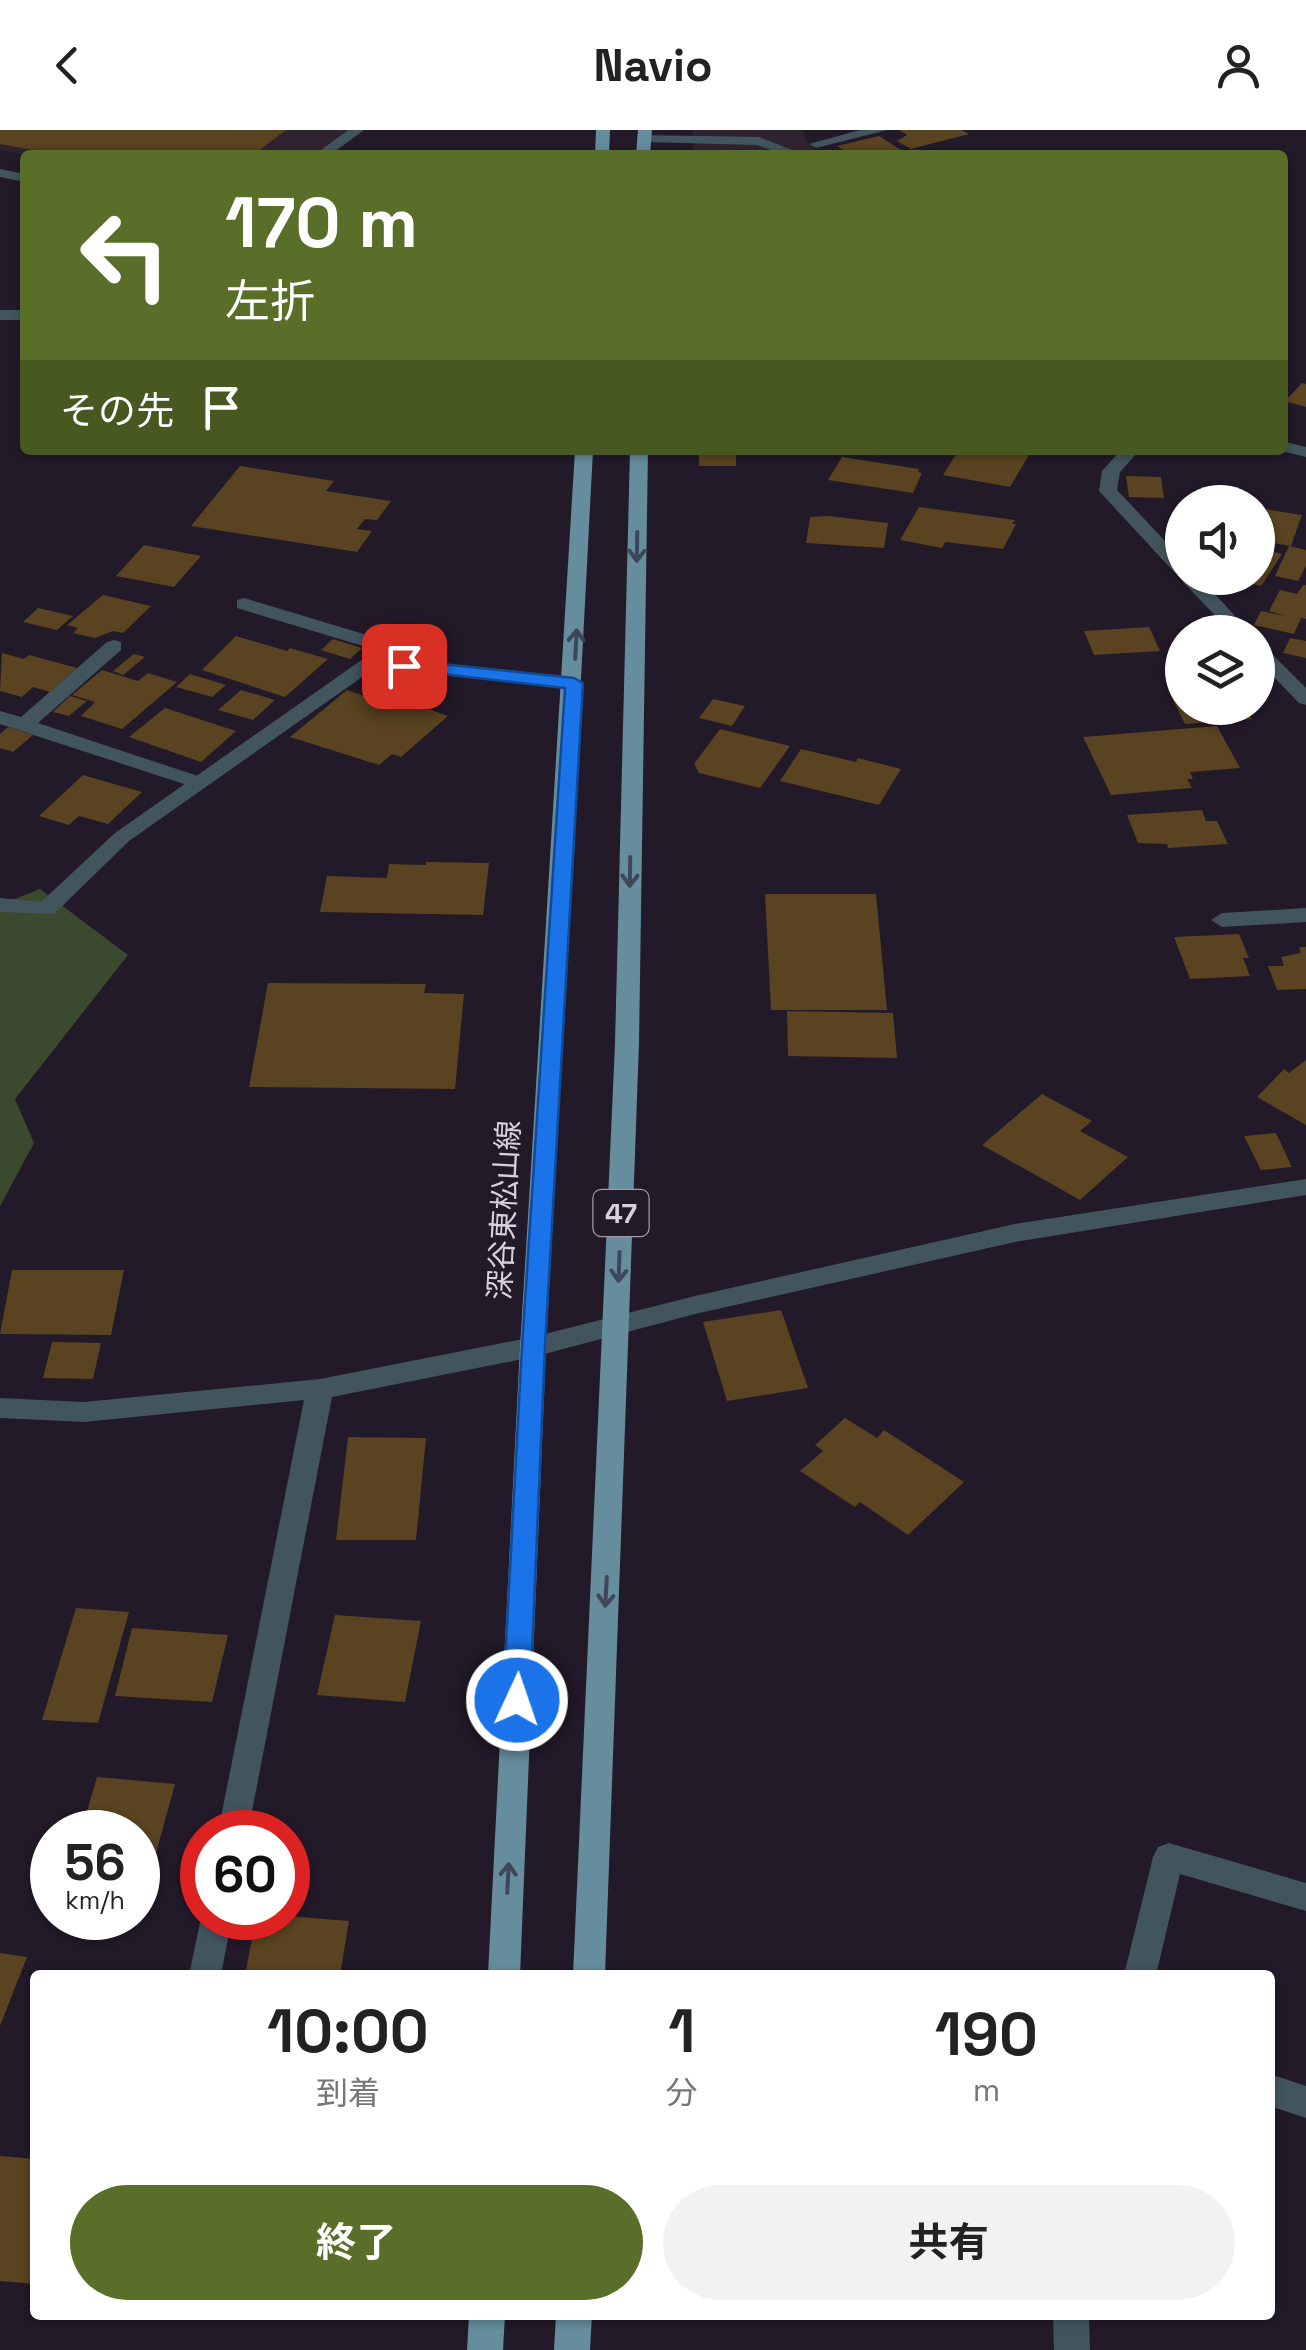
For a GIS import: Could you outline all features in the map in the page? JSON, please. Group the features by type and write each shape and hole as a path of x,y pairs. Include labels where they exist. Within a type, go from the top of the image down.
{"main road":[{"name":"深谷東松山線","path":"504,1970 584,455"},
{"name":"47","path":"589,1970 617,1326 639,455"},
{"path":"484,2350 487,2320"},
{"path":"572,2350 574,2320"}],"street":[{"path":"328,150 357,130"},
{"path":"817,143 880,130"},
{"path":"644,134 759,140 785,150"},
{"path":"1125,455 1111,471 1108,491 1165,551"},
{"path":"1206,595 1224,615"},
{"path":"0,905 46,909 122,837 371,662 377,650 370,642 244,604"},
{"path":"24,725 114,646"},
{"path":"371,662 574,683"},
{"path":"1275,668 1306,699"},
{"path":"0,717 197,782"},
{"path":"1222,920 1306,915"},
{"path":"0,1408 84,1412 320,1389 534,1347 1015,1233 1306,1187"},
{"path":"237,1810 320,1389"},
{"path":"1141,1970 1170,1857 1306,1897"},
{"path":"206,1970 212,1940"},
{"path":"1275,2092 1306,2102"},
{"path":"1071,2320 1072,2350"}],"shaded area":[{"path":"0,130 347,130 320,150 20,150 20,154 0,150"},
{"path":"693,130 802,130 815,150 694,150"}],"green space":[{"path":"40,889 128,955 15,1099 34,1143 0,1206 0,905"}],"building":[{"path":"0,130 286,130 260,150 33,150 0,144"},
{"path":"899,130 962,130 969,134 911,149 897,141 907,135"},
{"path":"879,136 901,150 843,150 837,146"},
{"path":"1302,383 1306,384 1306,407 1288,402"},
{"path":"699,455 736,455 736,466 699,466"},
{"path":"956,455 1029,455 1010,487 943,475"},
{"path":"842,457 919,469 922,473 913,493 828,480"},
{"path":"240,466 334,481 326,491 391,501 377,520 365,519 357,529 372,531 357,552 191,526"},
{"path":"1126,476 1161,477 1164,498 1129,497"},
{"path":"919,507 1015,520 1012,524 1016,524 1003,549 945,542 942,548 900,540"},
{"path":"1275,511 1302,515 1291,546 1275,543"},
{"path":"810,517 888,523 884,548 806,543"},
{"path":"144,545 201,556 174,587 116,576"},
{"path":"1289,546 1306,550 1306,566 1298,581 1275,576"},
{"path":"1306,585 1306,619 1301,618 1294,634 1275,630 1275,615 1259,615 1261,611 1286,616 1269,611 1280,590 1297,594"},
{"path":"103,595 151,606 123,633 113,631 95,638 73,633 78,628 67,625"},
{"path":"38,608 73,616 57,630 23,622"},
{"path":"1149,627 1160,651 1094,655 1084,631"},
{"path":"236,636 328,659 285,697 202,670"},
{"path":"1290,638 1306,641 1306,658 1283,653"},
{"path":"333,639 362,648 350,659 321,650"},
{"path":"2,653 24,659 29,655 77,668 50,692 33,687 22,697 0,691"},
{"path":"134,654 145,657 123,675 113,671"},
{"path":"102,670 138,681 148,673 177,682 122,729 81,716 95,702 72,695"},
{"path":"190,674 226,685 212,697 176,687"},
{"path":"241,690 275,700 253,720 218,710"},
{"path":"347,690 384,703 406,701 448,716 401,757 392,754 379,765 290,737"},
{"path":"70,696 87,701 69,716 53,712"},
{"path":"713,699 745,706 732,726 699,718"},
{"path":"165,708 236,731 201,762 129,737"},
{"path":"1217,726 1240,768 1190,772 1193,779 1187,779 1192,788 1111,795 1083,737"},
{"path":"8,727 33,735 13,752 0,748 0,734"},
{"path":"720,729 790,746 760,788 699,773 694,764"},
{"path":"801,749 901,769 879,805 780,781"},
{"path":"83,775 142,792 108,824 79,816 69,825 39,816"},
{"path":"1202,810 1206,821 1217,821 1228,844 1168,848 1167,844 1138,843 1127,815"},
{"path":"489,863 483,915 320,912 327,876 387,878 389,864"},
{"path":"765,894 876,894 887,1010 771,1010"},
{"path":"1239,934 1249,958 1243,958 1250,976 1190,979 1174,937"},
{"path":"1299,947 1306,947 1306,989 1277,990 1268,966 1284,966 1281,957 1301,953"},
{"path":"268,983 426,984 424,993 464,994 455,1089 249,1087"},
{"path":"787,1011 893,1013 897,1058 788,1056"},
{"path":"1306,1060 1306,1125 1257,1097 1284,1069 1289,1073"},
{"path":"1042,1094 1092,1121 1080,1131 1128,1157 1080,1200 982,1145"},
{"path":"1276,1133 1292,1167 1261,1170 1244,1136"},
{"path":"12,1270 124,1270 111,1335 0,1334"},
{"path":"781,1310 808,1388 727,1401 703,1322"},
{"path":"52,1342 101,1343 93,1379 43,1378"},
{"path":"845,1418 877,1438 884,1430 964,1482 908,1535 860,1502 855,1507 800,1471 823,1451 815,1445"},
{"path":"348,1437 426,1438 416,1540 336,1540"},
{"path":"76,1608 129,1612 98,1723 42,1720"},
{"path":"335,1615 421,1621 405,1702 317,1695"},
{"path":"132,1628 228,1635 212,1702 115,1696"},
{"path":"97,1777 175,1784 160,1839 160,1810 87,1810"},
{"path":"310,1918 349,1921 341,1970 246,1970 252,1940 310,1940"},
{"path":"0,1953 27,1957 0,2026"},
{"path":"0,2156 30,2159 30,2284 0,2281"}],"route":[{"path":"404,666 574,683 517,1700"}]}
